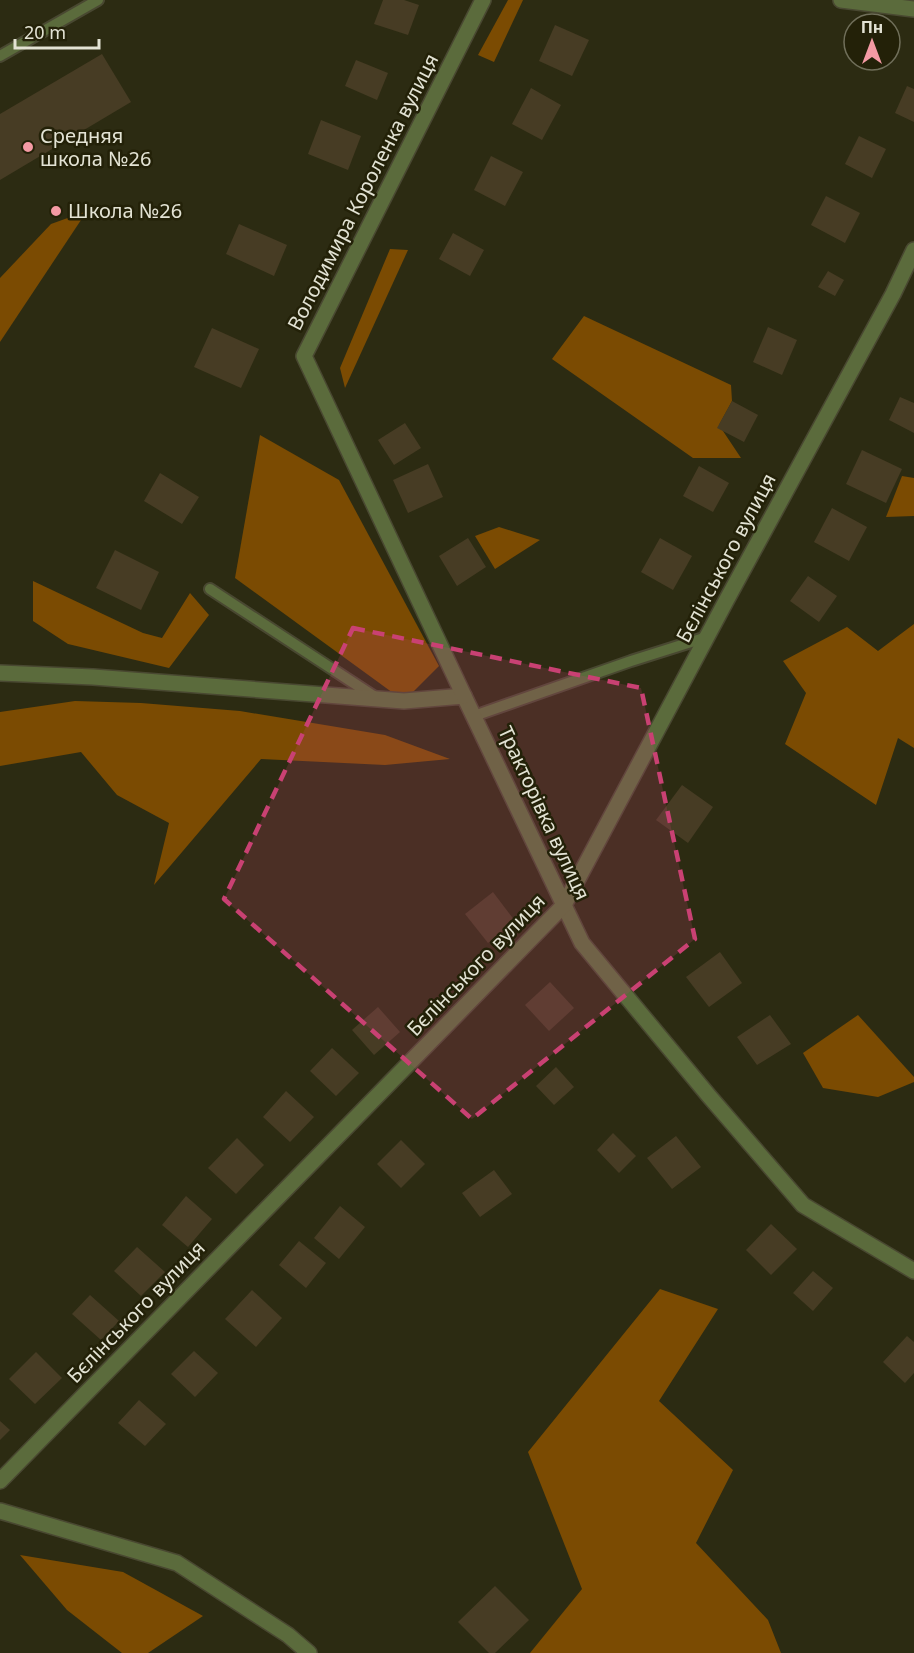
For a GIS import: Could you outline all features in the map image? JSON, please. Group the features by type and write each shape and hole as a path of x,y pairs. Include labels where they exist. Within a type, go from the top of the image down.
{"street":[{"name":"Володимира Короленка вулиця","path":"465,696 304,356 483,0"},
{"path":"841,0 914,9"},
{"name":"Бєлінського вулиця","path":"0,1481 564,905 893,294 914,250"},
{"path":"0,673 93,677 404,701 465,696"},
{"name":"Тракторівка вулиця","path":"465,696 582,943 803,1204 914,1271"},
{"path":"0,1511 177,1563 288,1635 309,1653"}],"lane":[{"path":"0,56 98,0"},
{"path":"210,589 378,699"},
{"path":"474,716 707,637"}],"highlighted area":[{"path":"353,628 641,688 695,939 472,1119 224,899"}],"shaded area":[{"path":"508,0 523,0 494,62 478,55"},
{"path":"87,211 0,342 0,278 51,224"},
{"path":"390,249 408,250 345,388 340,368"},
{"path":"584,316 731,385 732,401 719,425 741,458 693,458 552,359"},
{"path":"260,435 339,480 439,666 404,701 235,578"},
{"path":"902,476 914,478 914,516 886,517"},
{"path":"499,527 540,540 495,569 475,536"},
{"path":"33,581 143,633 162,638 190,593 209,615 169,668 68,644 33,621"},
{"path":"914,624 914,748 898,738 876,805 785,744 806,693 783,661 847,627 878,651"},
{"path":"75,701 141,703 240,711 385,735 450,759 385,765 261,759 154,885 169,823 117,795 81,752 0,766 0,712"},
{"path":"858,1015 914,1077 914,1082 878,1097 823,1088 803,1053"},
{"path":"660,1289 718,1309 659,1401 733,1470 696,1543 768,1620 781,1653 530,1653 582,1589 528,1452"},
{"path":"20,1555 123,1572 203,1616 148,1653 122,1653 67,1610"}],"building":[{"path":"383,0 404,0 419,5 408,35 374,24"},
{"path":"555,25 589,40 572,76 539,61"},
{"name":"Средняя школа №26","path":"102,54 131,102 0,180 0,114"},
{"path":"356,60 388,73 377,100 345,86"},
{"path":"907,86 914,89 914,122 895,113"},
{"path":"531,88 561,105 542,140 512,124"},
{"path":"321,120 361,136 348,170 308,154"},
{"path":"859,136 886,149 872,178 845,164"},
{"path":"491,156 523,172 505,206 474,190"},
{"path":"826,196 860,213 845,243 811,225"},
{"path":"239,224 287,245 274,276 226,254"},
{"path":"453,233 484,250 470,276 439,259"},
{"path":"828,271 844,280 835,296 818,287"},
{"path":"768,327 797,340 782,375 753,362"},
{"path":"212,328 259,349 241,388 194,367"},
{"path":"900,397 914,403 914,433 889,420"},
{"path":"732,401 758,415 744,442 717,428"},
{"path":"405,423 421,448 394,465 378,440"},
{"path":"862,450 902,469 886,503 846,484"},
{"path":"428,464 443,497 408,513 393,480"},
{"path":"699,466 729,483 713,512 683,496"},
{"path":"160,473 199,497 182,524 144,501"},
{"path":"832,508 867,527 849,561 814,542"},
{"path":"468,538 486,567 457,586 439,556"},
{"path":"660,538 692,556 673,590 641,572"},
{"path":"115,550 159,572 141,610 96,588"},
{"path":"808,576 837,596 819,622 790,601"},
{"path":"682,785 713,807 688,843 656,820"},
{"path":"493,892 515,921 488,943 465,914"},
{"path":"720,952 742,983 709,1007 686,977"},
{"path":"550,982 574,1008 549,1031 525,1005"},
{"path":"378,1007 400,1032 374,1055 352,1030"},
{"path":"770,1015 791,1044 757,1065 737,1037"},
{"path":"332,1048 359,1073 336,1096 310,1071"},
{"path":"556,1067 574,1087 554,1105 536,1086"},
{"path":"286,1091 314,1117 290,1142 263,1117"},
{"path":"613,1133 636,1156 619,1173 597,1150"},
{"path":"676,1136 701,1167 672,1189 647,1158"},
{"path":"237,1138 264,1165 236,1194 208,1168"},
{"path":"401,1140 425,1164 401,1188 377,1164"},
{"path":"494,1170 512,1194 480,1217 462,1193"},
{"path":"186,1196 212,1219 188,1247 162,1225"},
{"path":"340,1206 365,1227 339,1259 314,1238"},
{"path":"771,1224 797,1249 771,1275 746,1250"},
{"path":"299,1241 326,1263 306,1288 279,1265"},
{"path":"137,1247 165,1272 141,1296 114,1271"},
{"path":"813,1271 833,1288 813,1311 793,1293"},
{"path":"252,1290 282,1318 256,1347 225,1319"},
{"path":"90,1295 119,1321 101,1340 72,1314"},
{"path":"907,1336 914,1342 914,1373 905,1383 883,1362"},
{"path":"194,1351 218,1373 195,1397 171,1374"},
{"path":"36,1352 62,1378 35,1404 9,1379"},
{"path":"139,1400 166,1424 145,1446 118,1423"},
{"path":"0,1421 10,1430 0,1440"},
{"path":"495,1586 529,1620 495,1653 489,1653 458,1622"}],"place":[{"name":"Средняя школа №26","path":"28,147"},
{"name":"Школа №26","path":"56,211"}]}
